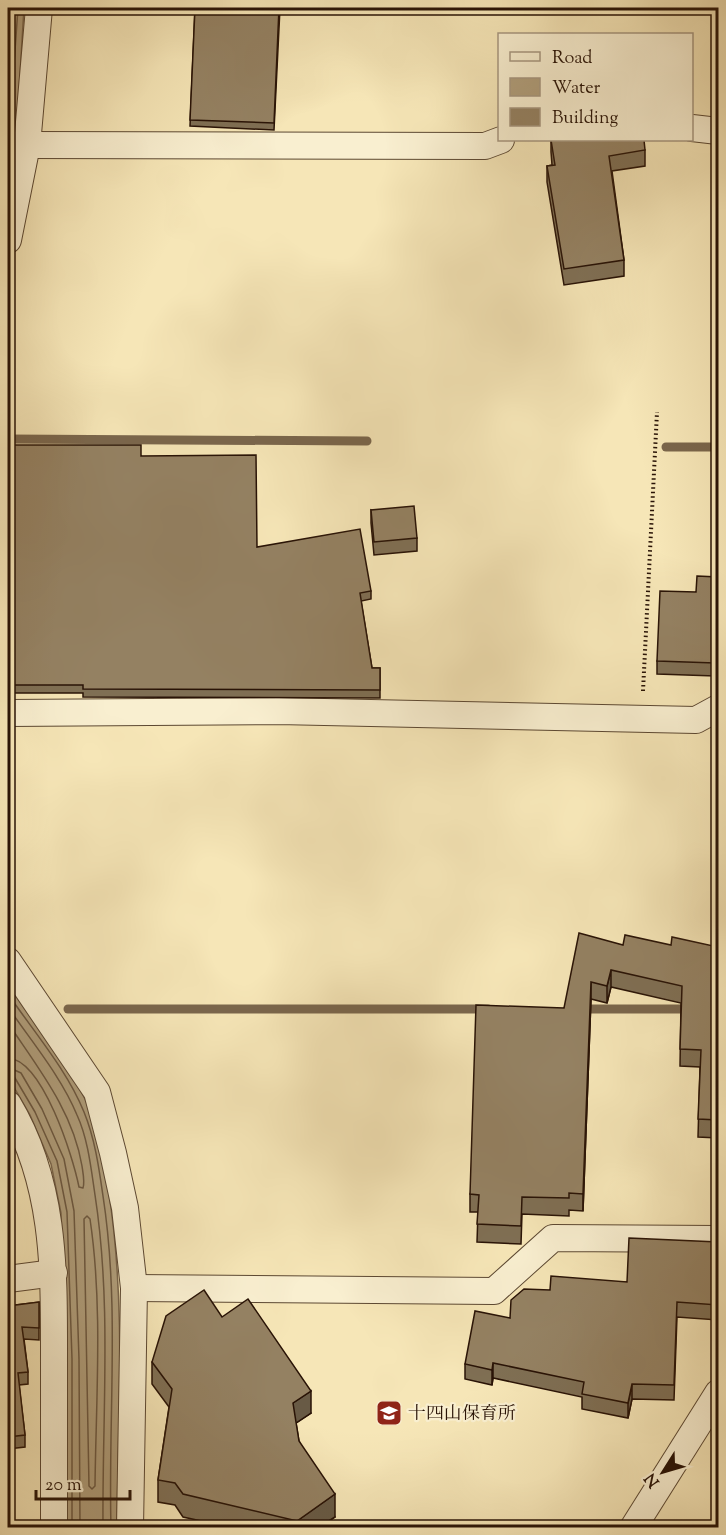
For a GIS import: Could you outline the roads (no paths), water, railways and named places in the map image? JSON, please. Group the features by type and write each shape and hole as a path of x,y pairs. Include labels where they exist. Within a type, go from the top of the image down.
{"street":[{"path":"8,240 27,146 39,8"},
{"path":"693,128 718,131"},
{"path":"27,146 485,146 498,141"},
{"path":"8,713 278,711 696,720 718,708"},
{"path":"8,961 97,1092 125,1208 134,1288 130,1527"},
{"path":"8,1104 34,1156 47,1204 54,1272 54,1527"},
{"path":"134,1288 494,1291 553,1238 718,1239"},
{"path":"8,1280 54,1272"},
{"path":"633,1527 718,1394"}],"water":[{"path":"8,8 24,8 16,141 8,173"},
{"path":"8,984 63,1061 82,1093 94,1120 102,1152 118,1277 117,1527 66,1527 66,1359 61,1213 51,1164 30,1115 8,1077"}],"waterway":[{"path":"8,439 367,441"},
{"path":"666,447 718,447"},
{"path":"68,1009 488,1009"},
{"path":"580,1009 692,1009"}],"place":[{"name":"十四山保育所","path":"389,1413"}]}
